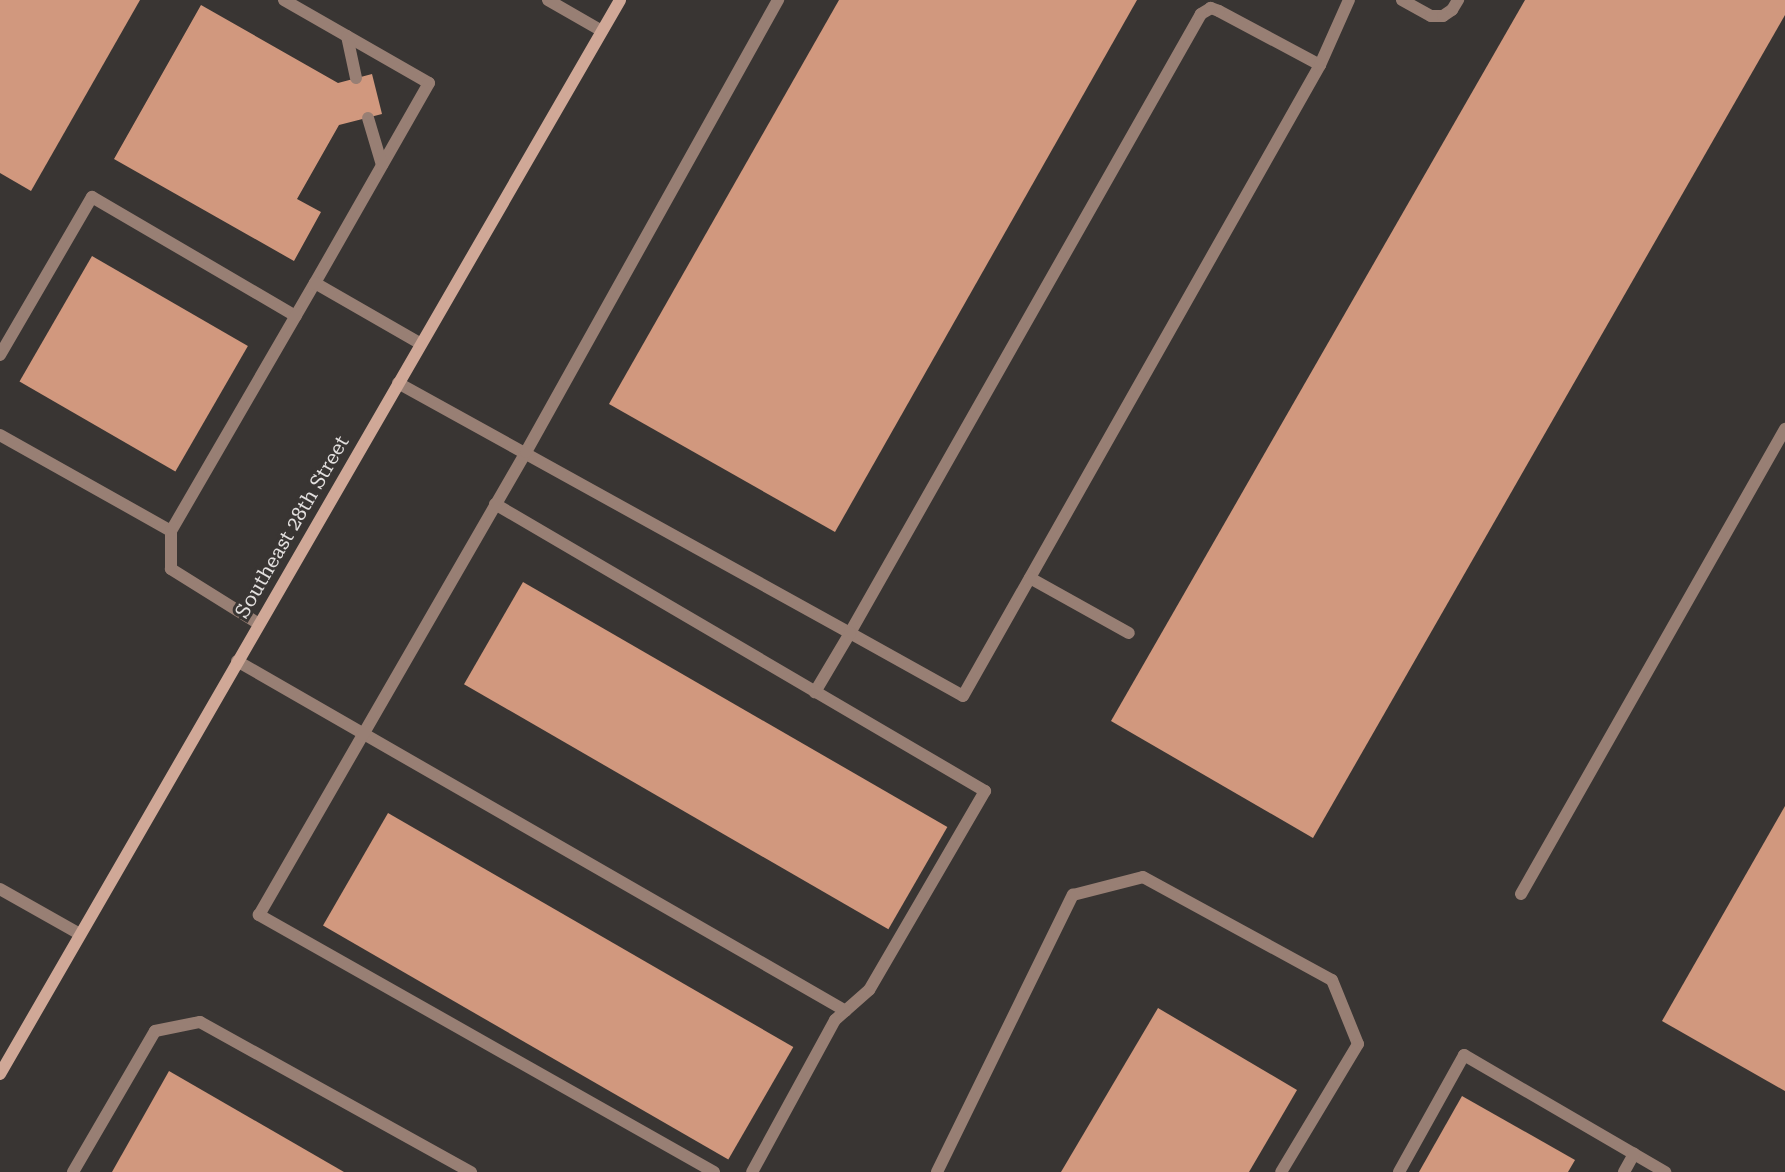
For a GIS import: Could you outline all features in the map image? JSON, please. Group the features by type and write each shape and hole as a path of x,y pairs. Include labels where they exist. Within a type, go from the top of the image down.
{"main road":[{"name":"Southeast 28th Street","path":"0,1074 620,0"}],"street":[{"path":"259,624 171,569 171,531 429,83 284,0"},
{"path":"548,0 602,31"},
{"path":"714,1172 259,915 526,452 778,0"},
{"path":"398,383 963,696 1320,66 1349,0"},
{"path":"1402,0 1431,16 1443,16 1452,10 1458,0"},
{"path":"815,692 1201,14 1211,8 1219,11 1320,66"},
{"path":"347,36 356,78"},
{"path":"368,118 382,165"},
{"path":"0,355 93,197 296,316"},
{"path":"315,283 421,344"},
{"path":"1521,894 1785,429"},
{"path":"0,435 171,531"},
{"path":"495,504 985,791 869,990 836,1020 752,1172"},
{"path":"1030,578 1129,633"},
{"path":"237,661 846,1011"},
{"path":"937,1172 1073,895 1143,877 1332,980 1358,1044 1281,1172"},
{"path":"0,888 80,934"},
{"path":"73,1172 155,1032 200,1022 471,1172"},
{"path":"1399,1172 1464,1055 1665,1172"},
{"path":"1624,1172 1634,1154"}],"building":[{"path":"0,0 140,0 31,191 0,173"},
{"path":"839,0 1137,0 835,532 609,404"},
{"path":"1525,0 1785,0 1785,15 1313,838 1111,721"},
{"path":"201,5 338,83 372,74 382,114 339,125 297,199 321,212 294,261 114,159"},
{"path":"92,256 248,346 175,472 20,382"},
{"path":"523,582 947,827 888,929 464,684"},
{"path":"1785,806 1785,1091 1662,1021"},
{"path":"388,813 793,1047 728,1160 323,926"},
{"path":"1158,1008 1297,1090 1249,1172 1061,1172"},
{"path":"169,1071 344,1172 112,1172"},
{"path":"1462,1096 1575,1160 1568,1172 1419,1172"}]}
